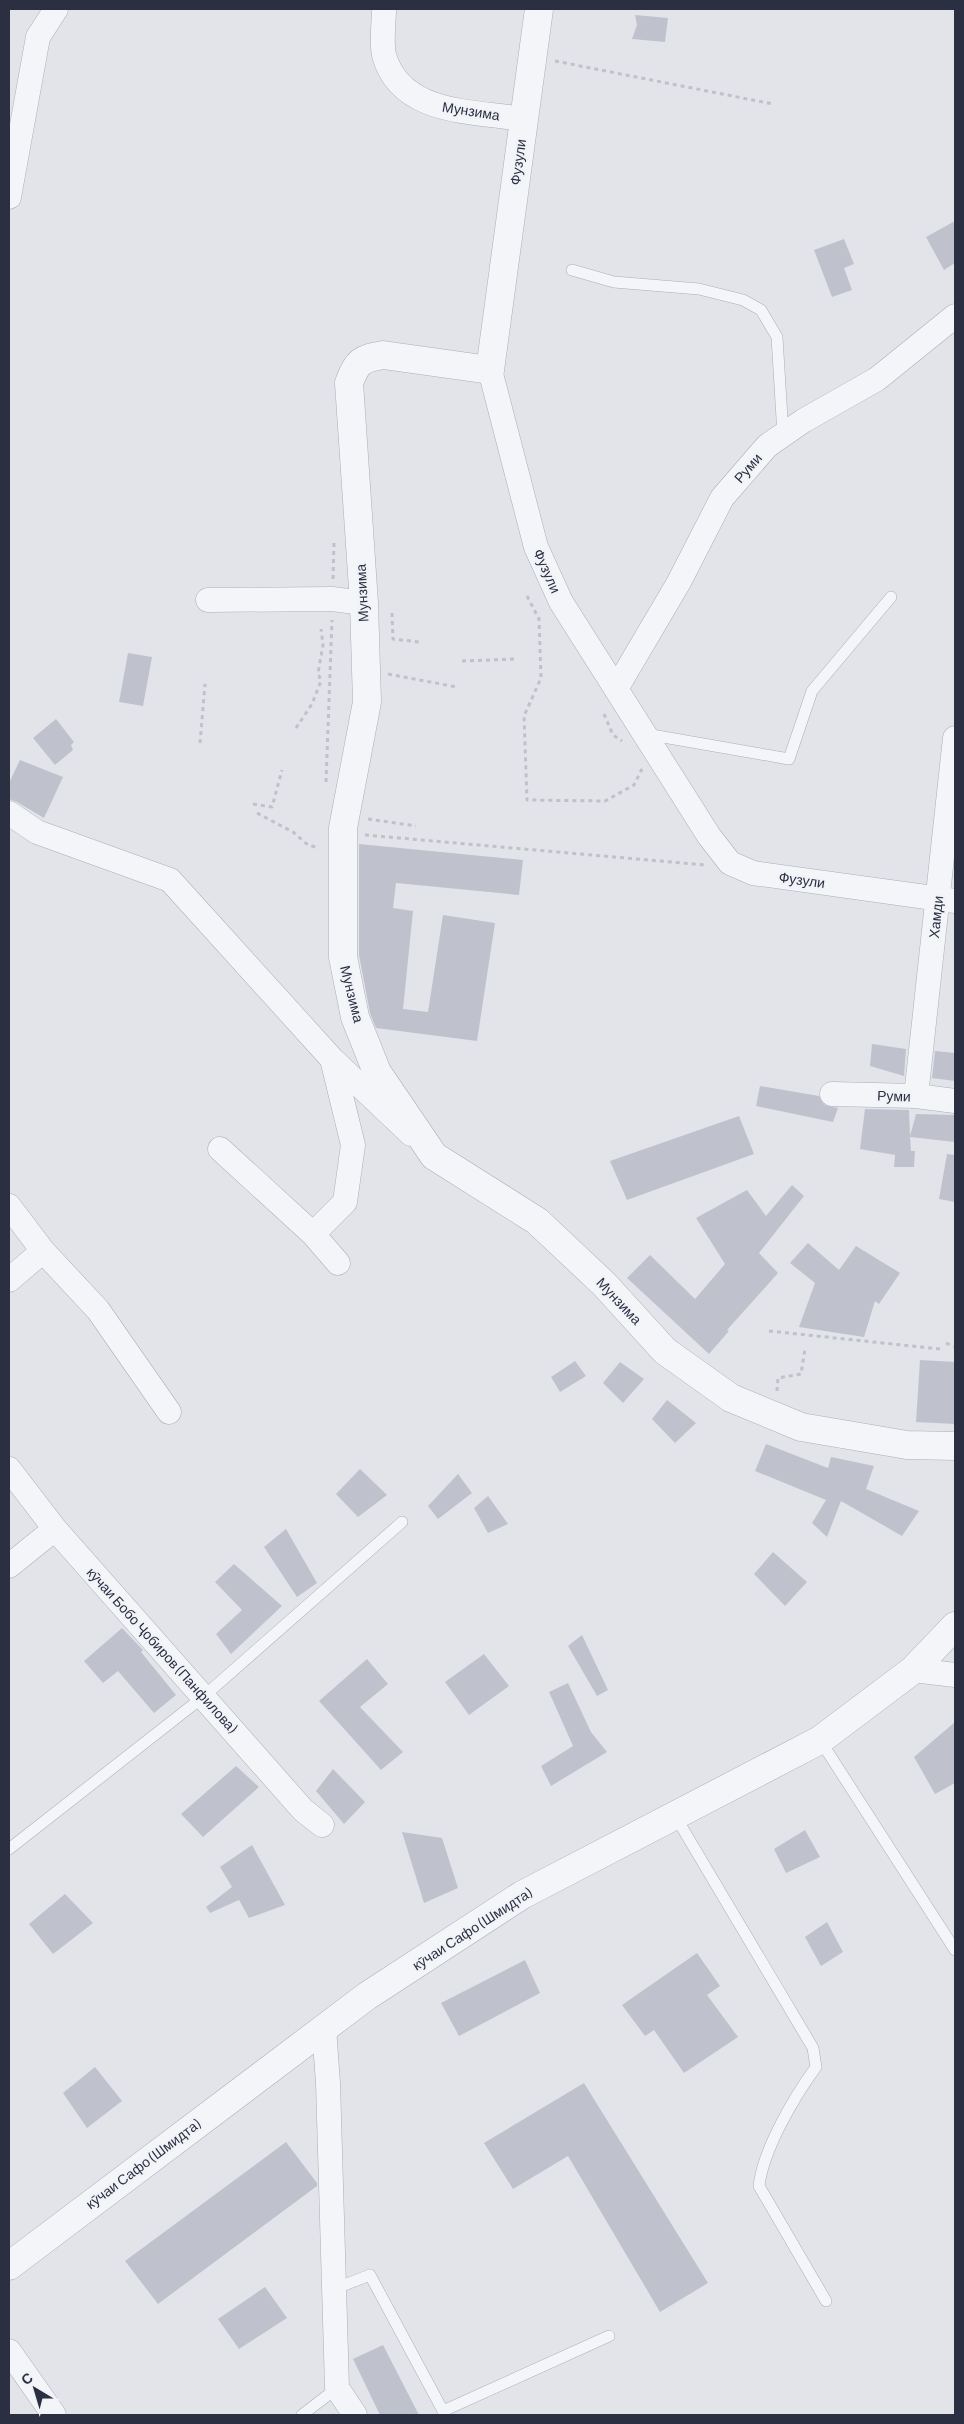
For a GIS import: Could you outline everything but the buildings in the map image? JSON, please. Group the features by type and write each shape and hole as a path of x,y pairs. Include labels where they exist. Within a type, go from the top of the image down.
{"street":[{"path":"9,196 38,37 56,9"},
{"name":"Мунзима","path":"384,9 384,54 394,78 417,99 449,110 508,117"},
{"name":"Фузули","path":"539,9 490,370 536,547 561,602 616,689 635,739 730,862 753,873 947,900"},
{"name":"Руми","path":"616,689 679,582 722,498 767,446 803,421 877,380 955,316"},
{"name":"Мунзима","path":"490,370 383,355 368,358 356,364 349,383 364,603 367,702 343,828 343,957 355,1017 378,1072 434,1156 537,1220 604,1284 666,1351 731,1398 801,1427 907,1445 955,1446"},
{"path":"208,600 332,598 364,603"},
{"name":"Хамди","path":"916,1096 947,900 955,738"},
{"path":"9,814 37,832 170,880 332,1059 434,1156"},
{"path":"313,1234 344,1202 354,1145 332,1059"},
{"name":"Руми","path":"832,1094 916,1096 955,1101"},
{"path":"220,1149 313,1234 338,1263"},
{"path":"9,1206 43,1251 98,1310 169,1412"},
{"path":"9,1280 43,1251"},
{"name":"кӯчаи Бобо Ҷобиров (Панфилова)","path":"9,1468 55,1529 304,1810 322,1825"},
{"path":"9,1566 55,1529"},
{"name":"кӯчаи Сафо (Шмидта)","path":"9,2266 367,1996 522,1895 674,1814 820,1740 913,1670 955,1626"},
{"path":"913,1670 955,1675"},
{"path":"324,2028 328,2083 336,2388 355,2415"},
{"path":"9,2351 54,2415"}],"lane":[{"path":"572,270 614,282 699,289 743,300 761,310 777,337 784,435"},
{"path":"635,739 789,759 812,691 891,597"},
{"path":"9,1849 203,1697 402,1522"},
{"path":"820,1740 955,1950"},
{"path":"674,1814 814,2048 816,2067 798,2093 760,2170 758,2186 826,2301"},
{"path":"334,2288 370,2275 443,2412 609,2336"},
{"path":"302,2415 336,2388"}],"path":[{"path":"532,56 773,104"},
{"path":"326,791 334,534"},
{"path":"527,596 539,619 541,678 524,716 527,800 604,801 634,785 642,768"},
{"path":"392,612 393,639 418,642"},
{"path":"296,728 312,704 320,681 318,673 322,645 321,629"},
{"path":"462,661 517,659"},
{"path":"388,674 457,687"},
{"path":"200,743 205,684"},
{"path":"601,708 613,735 635,739"},
{"path":"253,804 272,807 282,770"},
{"path":"257,813 293,832 308,845 324,849"},
{"path":"365,818 416,826"},
{"path":"359,834 708,865"},
{"path":"769,1331 940,1349"},
{"path":"946,1343 955,1347"},
{"path":"776,1399 778,1378 801,1374 805,1349"}]}
